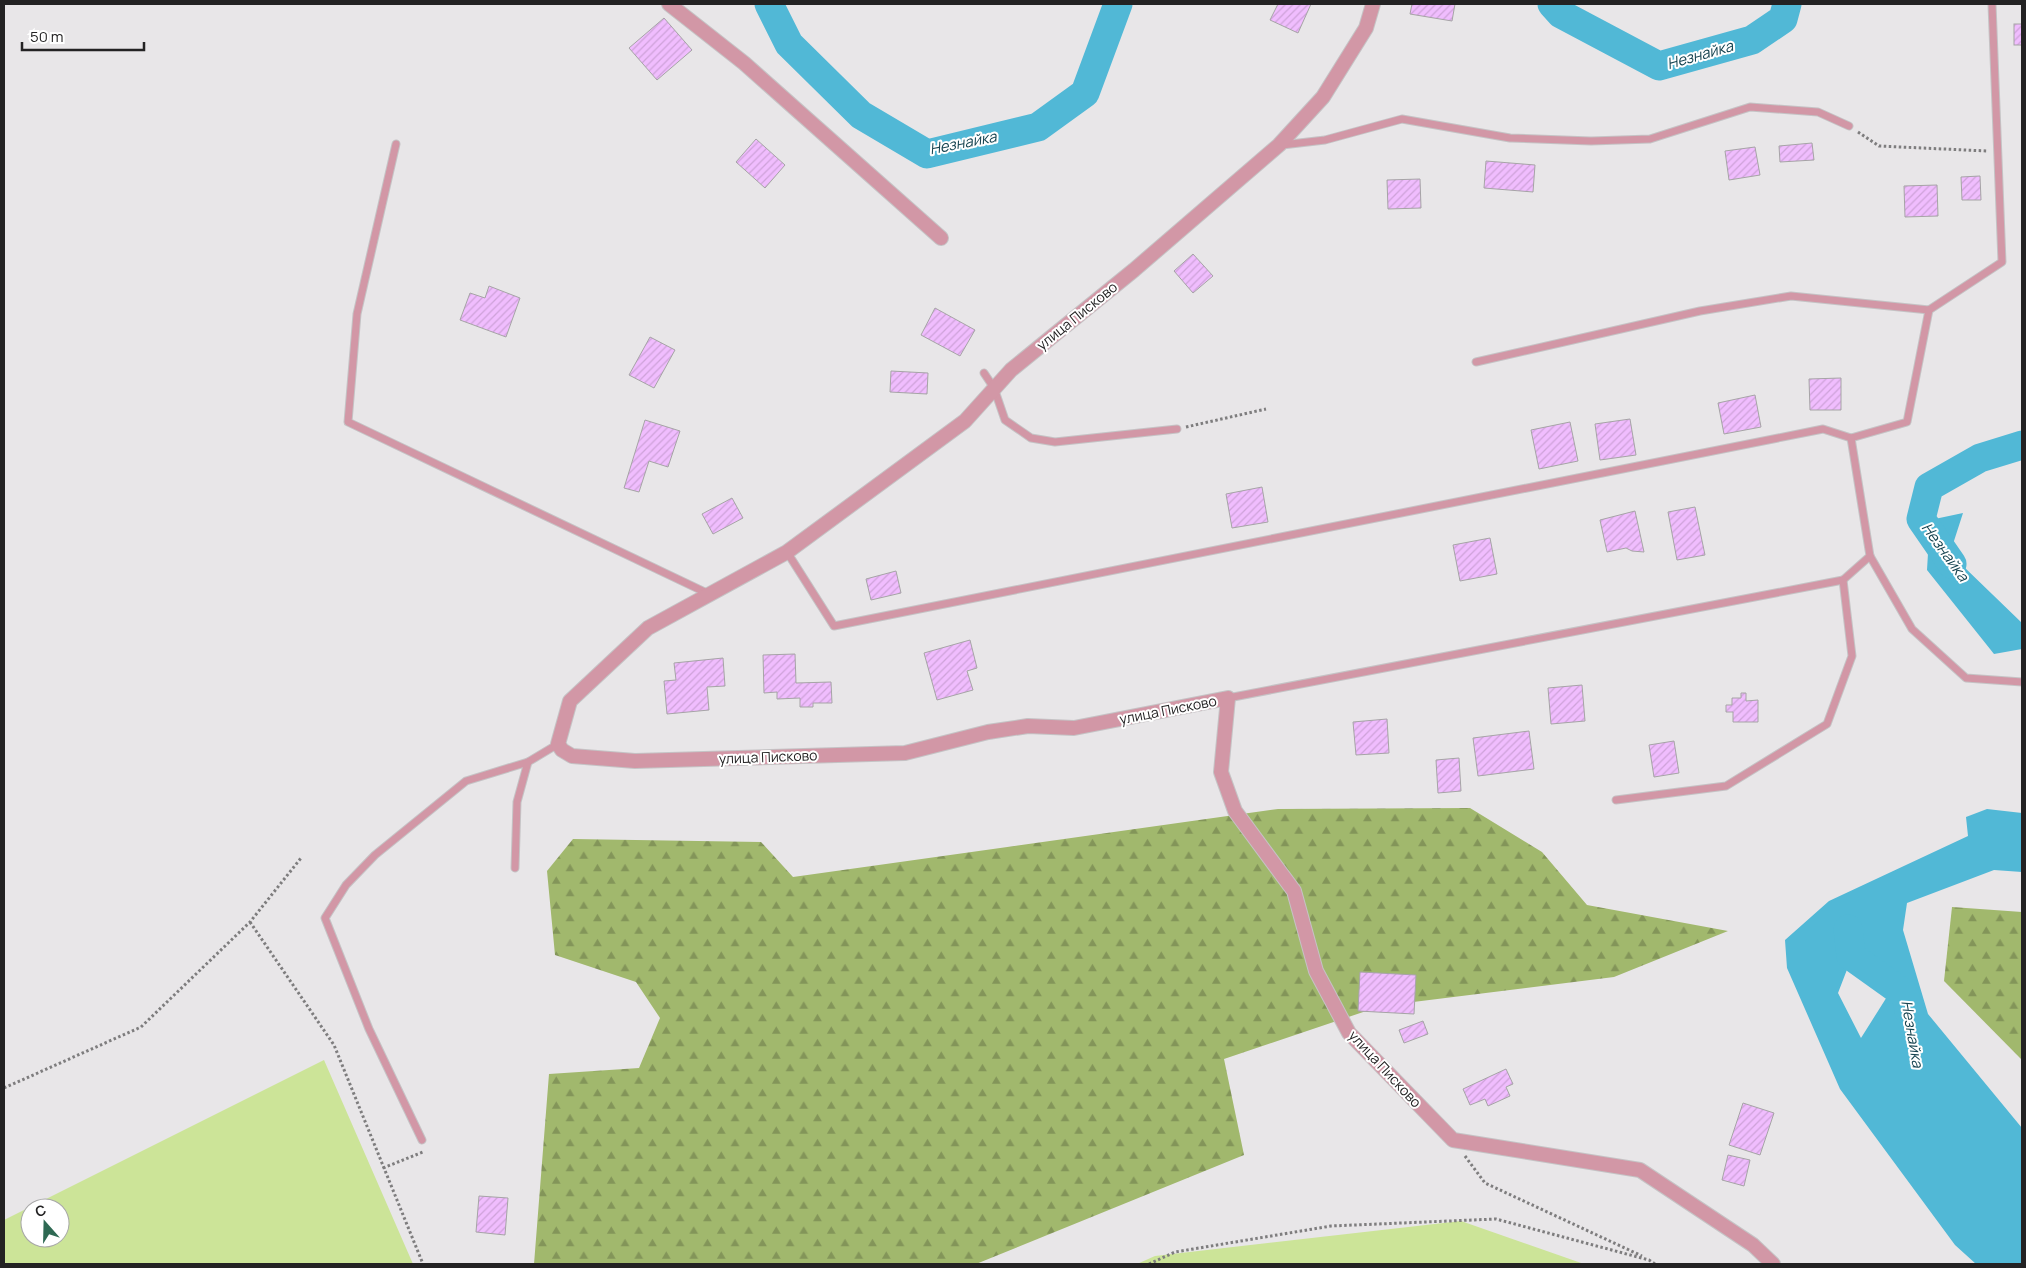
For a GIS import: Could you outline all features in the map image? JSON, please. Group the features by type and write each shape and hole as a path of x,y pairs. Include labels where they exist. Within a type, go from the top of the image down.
{"street":[{"path":"669,4 744,63 941,238"},
{"name":"улица Писково","path":"1372,4 1366,28 1322,97 1279,145 1134,270 1011,370 965,421 787,552 648,628 570,701 558,744 562,750 572,756 635,761 905,753 988,732 1028,726 1074,728 1228,698 1221,772 1235,810 1294,891 1316,971 1349,1033 1453,1140"},
{"path":"1453,1140 1640,1170 1753,1245 1773,1264"}],"lane":[{"path":"1476,362 1700,311 1791,296 1929,310 2002,262 1992,4"},
{"path":"1279,145 1325,140 1402,119 1510,138 1591,141 1650,139 1750,106 1818,112 1849,126"},
{"path":"396,144 356,314 348,422 710,595"},
{"path":"787,552 834,626 1823,430 1851,438 1907,422 1929,310"},
{"path":"984,373 994,388 1005,420 1031,438 1055,442 1177,429"},
{"path":"1851,438 1870,556 1912,629 1966,678 2022,682"},
{"path":"1228,698 1842,580 1870,556"},
{"path":"1616,800 1726,786 1827,724 1852,656 1842,580"},
{"path":"422,1140 369,1029 326,918 346,885 375,855 466,781 528,762 558,744"},
{"path":"514,868 517,802 528,762"}],"path":[{"path":"1849,126 1879,146 1998,152"},
{"path":"1177,429 1266,409"},
{"path":"4,1088 141,1027 250,922 302,858"},
{"path":"250,922 334,1045 422,1264"},
{"path":"384,1168 423,1152 422,1140"},
{"path":"1453,1140 1486,1183 1655,1264"},
{"path":"1149,1264 1175,1252 1331,1226 1496,1219 1649,1260"}],"green space":[{"path":"1470,808 1542,852 1587,905 1728,931 1614,977 1381,1006 1224,1059 1244,1155 976,1264 534,1264 549,1074 639,1068 660,1018 636,982 555,955 547,871 573,839 761,842 793,877 1278,809"},
{"path":"1952,907 2022,912 2022,1060 1944,981"},
{"path":"324,1060 413,1264 4,1264 4,1220 20,1212 20,1248 70,1248 70,1198 48,1198"},
{"path":"1461,1221 1584,1264 1137,1264 1155,1256"}],"water":[{"path":"1963,513 1953,544 1963,566 2022,623 2022,649 1994,654 1927,570 1930,520"},
{"path":"1987,809 2022,813 2022,872 1994,870 1907,903 1903,930 1928,1014 2022,1128 2022,1264 1976,1264 1955,1245 1840,1089 1787,968 1785,940 1829,901 1968,836 1966,817","holes":["1872,959 1881,964 1890,992 1861,1038 1838,993 1848,967"]}],"building":[{"path":"1278,4 1311,4 1298,33 1270,20"},
{"path":"1412,4 1455,4 1452,21 1410,14"},
{"path":"664,18 692,50 657,80 629,48"},
{"path":"2014,24 2022,24 2022,45 2014,45"},
{"path":"756,139 785,165 765,188 736,162"},
{"path":"1812,143 1814,160 1780,162 1779,146"},
{"path":"1755,147 1760,175 1729,180 1725,151"},
{"path":"1486,161 1535,165 1533,192 1484,188"},
{"path":"1980,176 1981,200 1962,200 1961,177"},
{"path":"1420,179 1421,208 1388,209 1387,180"},
{"path":"1937,185 1938,216 1905,217 1904,186"},
{"path":"1193,254 1213,276 1193,293 1174,271"},
{"path":"489,286 520,298 506,337 460,320 470,293 485,298"},
{"path":"935,308 975,330 960,356 921,335"},
{"path":"650,337 675,350 654,388 629,375"},
{"path":"891,371 928,373 927,394 890,392"},
{"path":"1841,378 1841,410 1810,410 1809,379"},
{"path":"1755,395 1761,427 1724,434 1718,403"},
{"path":"1630,419 1636,455 1600,460 1595,424"},
{"path":"645,420 680,431 668,467 649,461 639,492 624,488"},
{"path":"1570,422 1578,461 1539,469 1531,430"},
{"path":"1262,487 1268,522 1232,528 1226,494"},
{"path":"732,498 743,518 713,534 702,514"},
{"path":"1695,507 1705,555 1677,560 1668,512"},
{"path":"1635,511 1644,552 1632,551 1626,548 1607,552 1600,520"},
{"path":"1490,538 1497,574 1460,581 1453,545"},
{"path":"896,571 901,593 871,600 866,579"},
{"path":"970,640 977,668 967,671 973,690 937,700 924,653"},
{"path":"795,654 796,683 831,682 832,703 813,703 813,707 800,707 800,698 777,699 777,692 764,693 763,655"},
{"path":"723,658 725,686 707,687 709,710 667,714 664,681 676,680 674,663"},
{"path":"1582,685 1585,721 1551,724 1548,688"},
{"path":"1741,693 1746,693 1746,701 1758,700 1758,722 1733,722 1733,712 1726,712 1726,705 1732,705 1732,698 1741,698"},
{"path":"1387,719 1389,753 1356,755 1353,722"},
{"path":"1529,731 1534,769 1478,776 1473,738"},
{"path":"1674,741 1679,773 1654,777 1649,745"},
{"path":"1459,758 1461,791 1438,793 1436,760"},
{"path":"1360,972 1416,975 1414,1014 1358,1011"},
{"path":"1423,1021 1428,1034 1404,1043 1399,1030"},
{"path":"1506,1069 1513,1084 1506,1087 1510,1096 1488,1106 1485,1099 1470,1105 1463,1089"},
{"path":"1743,1103 1774,1113 1760,1155 1729,1145"},
{"path":"1728,1155 1750,1160 1744,1186 1722,1180"},
{"path":"479,1196 508,1198 505,1235 476,1232"}],"waterway":[{"name":"Незнайка","path":"769,4 789,44 861,115 927,154 1038,127 1085,93 1118,4"},
{"name":"Незнайка","path":"1552,4 1561,14 1659,66 1752,40 1783,19 1787,4"},
{"name":"Незнайка","path":"1952,564 1921,519 1929,487 1980,458 2022,445"},
{"name":"Незнайка","path":"1848,929 1851,956 1907,996 1909,1011"}]}
